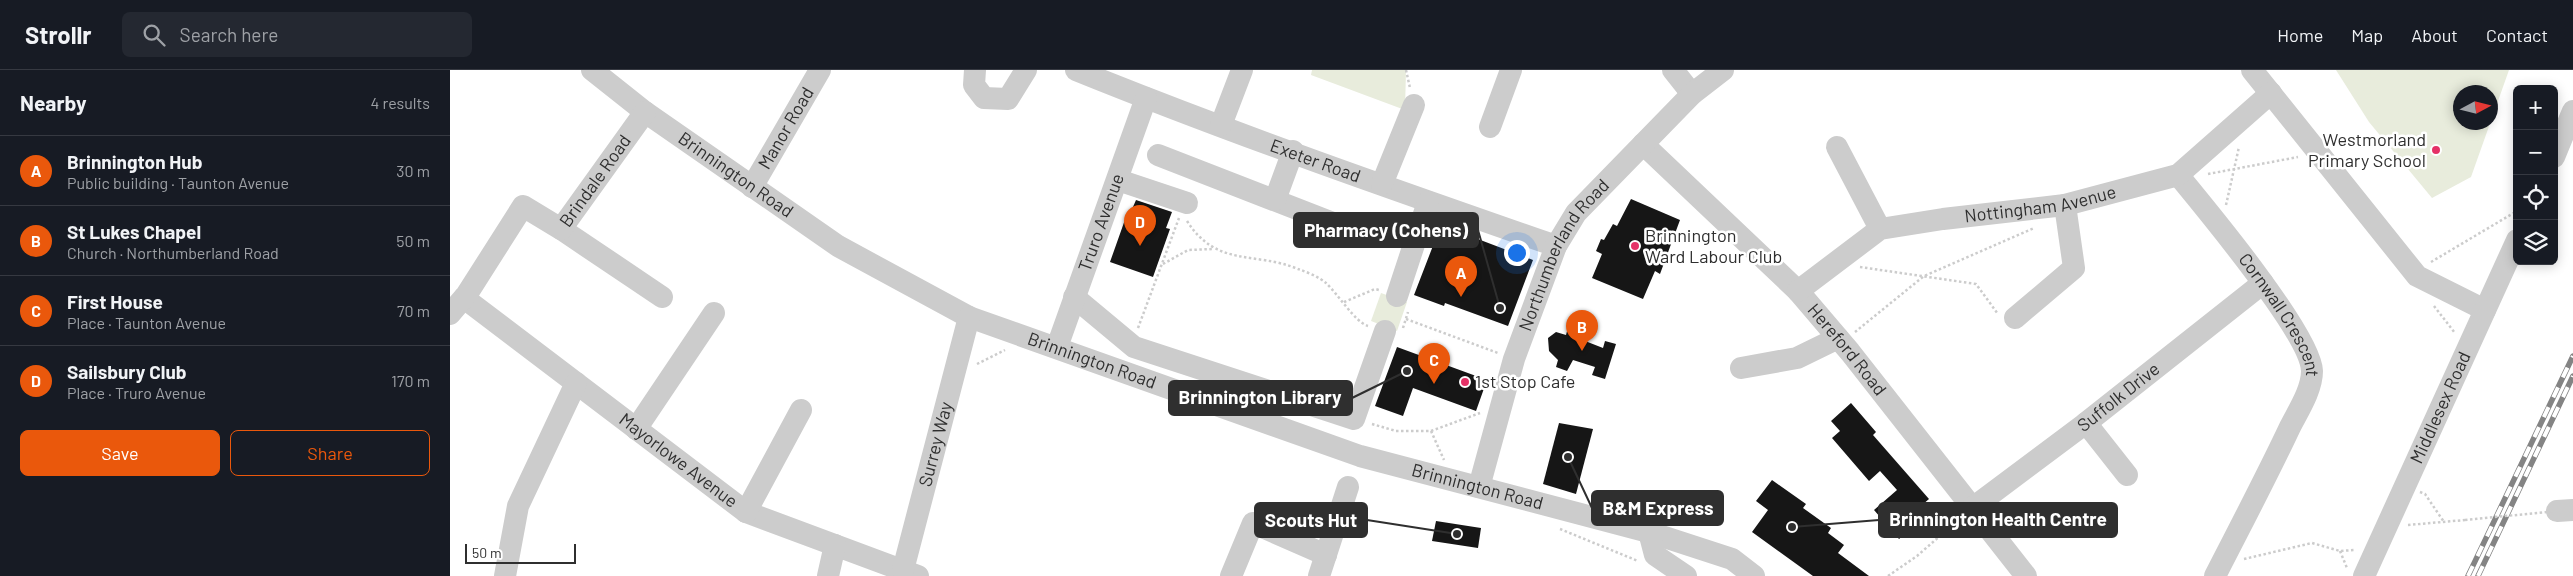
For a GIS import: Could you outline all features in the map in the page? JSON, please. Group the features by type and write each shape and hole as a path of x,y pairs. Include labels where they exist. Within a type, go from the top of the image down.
{"street":[{"name":"Brinnington Road","path":"592,70 645,112 838,246 969,317 1360,456 1650,532 1732,559 1754,576"},
{"name":"Manor Road","path":"752,187 820,70"},
{"path":"975,70 974,85 984,98 1008,99 1026,70"},
{"name":"Exeter Road","path":"1076,70 1146,98 1221,124 1428,202 1556,246"},
{"path":"1221,124 1242,70"},
{"path":"1490,127 1511,70"},
{"path":"1673,70 1692,94"},
{"name":"Northumberland Road","path":"1479,487 1514,359 1556,246 1576,213 1692,94 1723,70"},
{"path":"2252,70 2417,276 2485,310"},
{"name":"Nottingham Avenue","path":"1798,291 1880,229 1943,219 2065,205 2180,177 2270,93"},
{"name":"Truro Avenue","path":"1057,347 1146,98"},
{"path":"1382,184 1414,105"},
{"path":"2558,147 2573,111"},
{"name":"Brindale Road","path":"457,306 523,206 561,229 645,112"},
{"name":"Hereford Road","path":"1643,144 1798,291 1840,341 1971,509 2026,576"},
{"path":"1837,147 1880,229"},
{"path":"1275,200 1293,151"},
{"path":"1158,155 1356,232"},
{"name":"Cornwall Crescent","path":"2180,177 2263,282 2306,348 2312,371 2307,391 2261,489 2218,570"},
{"path":"1118,180 1186,203"},
{"path":"1397,296 1428,202"},
{"path":"2015,318 2074,268 2065,205"},
{"path":"561,229 662,297"},
{"name":"Middlesex Road","path":"2364,576 2513,249"},
{"name":"Suffolk Drive","path":"1971,509 2086,423 2263,282"},
{"path":"1074,297 1134,347 1354,419 1385,331"},
{"name":"Mayorlowe Avenue","path":"457,306 576,383 746,512 911,573"},
{"path":"636,429 714,313"},
{"name":"Surrey Way","path":"911,573 957,363 969,317"},
{"path":"1741,368 1797,358 1840,341"},
{"path":"505,576 518,506 576,383"},
{"path":"746,512 801,410"},
{"path":"2086,423 2128,475"},
{"path":"1319,576 1348,486"},
{"path":"1231,576 1253,523 1326,555"},
{"path":"1650,532 1654,555 1686,576"},
{"path":"828,576 834,545"}],"path":[{"path":"2221,229 2240,142"},
{"path":"2180,177 2319,153"},
{"path":"2417,276 2420,269 2513,211"},
{"path":"1134,347 1138,327 1181,212 1193,230 1214,249"},
{"path":"1840,341 1924,276 2040,226"},
{"path":"1162,264 1188,250 1214,249 1241,258 1271,260 1298,268 1324,281 1344,302 1360,323 1401,336 1411,301 1375,289 1344,302"},
{"path":"1835,264 1976,284 2006,324 2015,318"},
{"path":"2432,303 2467,349"},
{"path":"1406,319 1514,359"},
{"path":"957,363 973,366 1011,346 1016,333"},
{"path":"1354,419 1396,431 1431,431 1502,405"},
{"path":"1431,431 1453,480"},
{"path":"2406,485 2425,494 2444,522"},
{"path":"1888,576 1917,556 1971,509"},
{"path":"2390,519 2410,526 2565,510"},
{"path":"1559,529 1640,562 1648,563 1658,557"},
{"path":"2218,570 2312,543 2340,551 2376,549"},
{"path":"2340,551 2351,576"}],"green space":[{"path":"1312,70 1406,70 1405,110 1311,75"},
{"name":"Westmorland Primary School","path":"2336,70 2509,70 2498,101 2498,85 2453,85 2453,130 2488,130 2471,177 2432,198 2369,122"},
{"path":"1381,293 1407,302 1397,331 1371,321"}],"building":[{"name":"Brinnington Ward Labour Club","path":"1631,199 1680,220 1660,274 1655,271 1643,299 1592,278 1602,254 1596,251 1601,239 1604,240 1613,224 1617,226"},
{"path":"1136,200 1172,212 1166,228 1170,229 1153,277 1110,262 1127,214 1130,214"},
{"path":"1441,225 1533,260 1508,326 1445,303 1444,306 1414,295"},
{"path":"1569,324 1582,327 1580,339 1603,348 1605,341 1616,344 1605,379 1592,375 1595,367 1573,360 1567,371 1556,367 1558,360 1549,351 1548,338 1556,332 1566,335"},
{"path":"1397,347 1487,380 1476,411 1413,388 1403,416 1375,406"},
{"path":"1851,403 1876,432 1873,435 1929,499 1922,505 1929,513 1899,539 1874,510 1897,490 1880,471 1869,481 1832,438 1840,431 1831,421"},
{"path":"1559,423 1593,429 1576,494 1543,484"},
{"path":"1772,480 1806,504 1803,508 1831,528 1828,533 1844,545 1838,553 1869,576 1813,576 1752,532 1768,510 1756,501"},
{"path":"1436,521 1481,528 1478,548 1432,541"}],"railway":[{"path":"2468,576 2573,356"},
{"path":"2478,576 2573,376"}],"place":[{"name":"Westmorland Primary School","path":"2436,150"},
{"name":"Sailsbury Club","path":"1140,246"},
{"name":"Brinnington Ward Labour Club","path":"1635,246"},
{"name":"Brinnington Hub","path":"1461,297"},
{"name":"Pharmacy (Cohens)","path":"1500,308"},
{"name":"St Lukes Chapel","path":"1582,351"},
{"name":"Brinnington Library","path":"1407,371"},
{"name":"1st Stop Cafe","path":"1465,382"},
{"name":"First House","path":"1434,384"},
{"name":"B&M Express","path":"1568,457"},
{"name":"Brinnington Health Centre","path":"1792,527"},
{"name":"Scouts Hut","path":"1457,534"}]}
